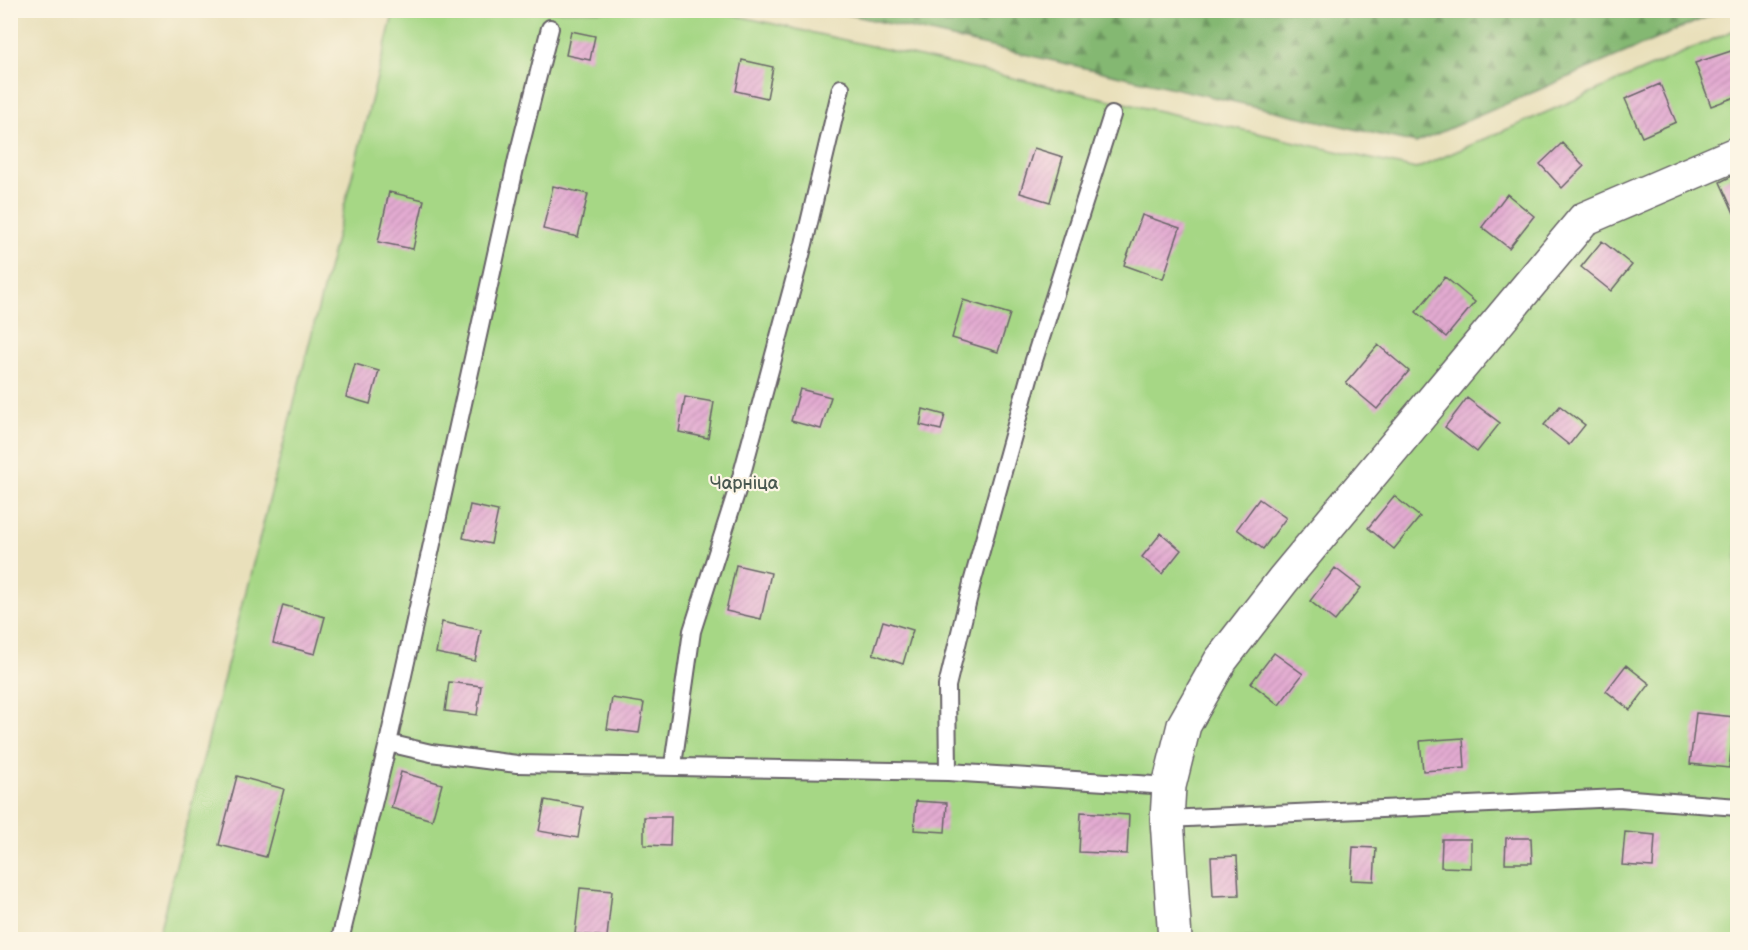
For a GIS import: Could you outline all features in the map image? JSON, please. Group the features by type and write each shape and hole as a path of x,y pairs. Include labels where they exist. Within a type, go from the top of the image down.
{"street":[{"path":"1175,939 1167,819 1169,786 1184,725 1221,660 1291,571 1584,219 1737,153"}],"lane":[{"path":"340,939 388,743 517,159 550,27"},
{"path":"673,765 692,632 740,481 804,244 841,88"},
{"path":"948,772 947,686 969,594 1034,360 1112,115"},
{"path":"388,743 431,753 517,764 673,765 746,769 948,772 1169,786"},
{"path":"1167,819 1619,798 1737,807"}],"green space":[{"path":"1721,10 1416,143 833,11"},
{"name":"Чарніца","path":"394,11 716,11 1416,169 1737,29 1737,939 157,940"}],"building":[{"path":"571,31 595,36 590,60 566,55"},
{"path":"1734,50 1738,61 1738,96 1711,106 1695,63"},
{"path":"742,60 773,67 767,98 736,91"},
{"path":"1660,84 1676,122 1642,137 1625,99"},
{"path":"1562,143 1584,166 1562,188 1540,164"},
{"path":"1034,148 1063,157 1050,202 1020,193"},
{"path":"1738,173 1738,212 1734,213 1720,182"},
{"path":"553,186 588,194 578,237 543,229"},
{"path":"389,192 424,200 413,249 378,242"},
{"path":"1507,194 1534,216 1509,248 1482,227"},
{"path":"1142,215 1180,228 1163,279 1124,265"},
{"path":"1602,241 1632,265 1611,291 1581,267"},
{"path":"1445,277 1475,302 1446,337 1416,312"},
{"path":"963,300 1010,314 998,352 952,338"},
{"path":"1378,345 1409,371 1377,409 1346,383"},
{"path":"355,364 379,371 370,404 346,397"},
{"path":"800,389 831,397 821,429 791,421"},
{"path":"685,397 714,402 708,438 679,432"},
{"path":"1467,398 1500,423 1477,452 1445,427"},
{"path":"1560,406 1585,425 1569,445 1544,425"},
{"path":"923,409 945,415 941,430 920,425"},
{"path":"1394,496 1420,517 1394,549 1368,528"},
{"path":"1259,499 1286,518 1263,549 1237,529"},
{"path":"470,505 498,511 491,544 463,538"},
{"path":"1161,533 1181,550 1162,574 1142,557"},
{"path":"736,565 771,573 761,619 726,611"},
{"path":"1335,568 1361,588 1335,621 1310,601"},
{"path":"283,605 325,617 315,654 273,643"},
{"path":"883,621 913,630 903,664 873,654"},
{"path":"442,622 481,630 475,661 436,653"},
{"path":"1274,653 1303,674 1279,705 1251,683"},
{"path":"1626,665 1650,684 1630,710 1606,691"},
{"path":"449,682 481,686 477,715 445,711"},
{"path":"612,698 644,703 639,733 607,729"},
{"path":"1696,713 1735,717 1729,768 1690,764"},
{"path":"1463,738 1465,768 1423,771 1420,741"},
{"path":"401,772 442,784 432,820 391,808"},
{"path":"237,776 284,789 266,857 219,845"},
{"path":"545,800 583,807 578,838 539,831"},
{"path":"916,801 947,803 945,832 914,830"},
{"path":"1081,812 1129,815 1127,854 1079,852"},
{"path":"644,817 671,817 670,846 644,845"},
{"path":"1625,832 1655,835 1653,867 1622,865"},
{"path":"1506,838 1531,838 1532,863 1505,863"},
{"path":"1442,839 1471,839 1471,868 1441,867"},
{"path":"1353,847 1376,848 1374,881 1351,880"},
{"path":"1237,856 1239,895 1213,896 1211,857"},
{"path":"580,888 612,891 607,937 575,934"}]}
